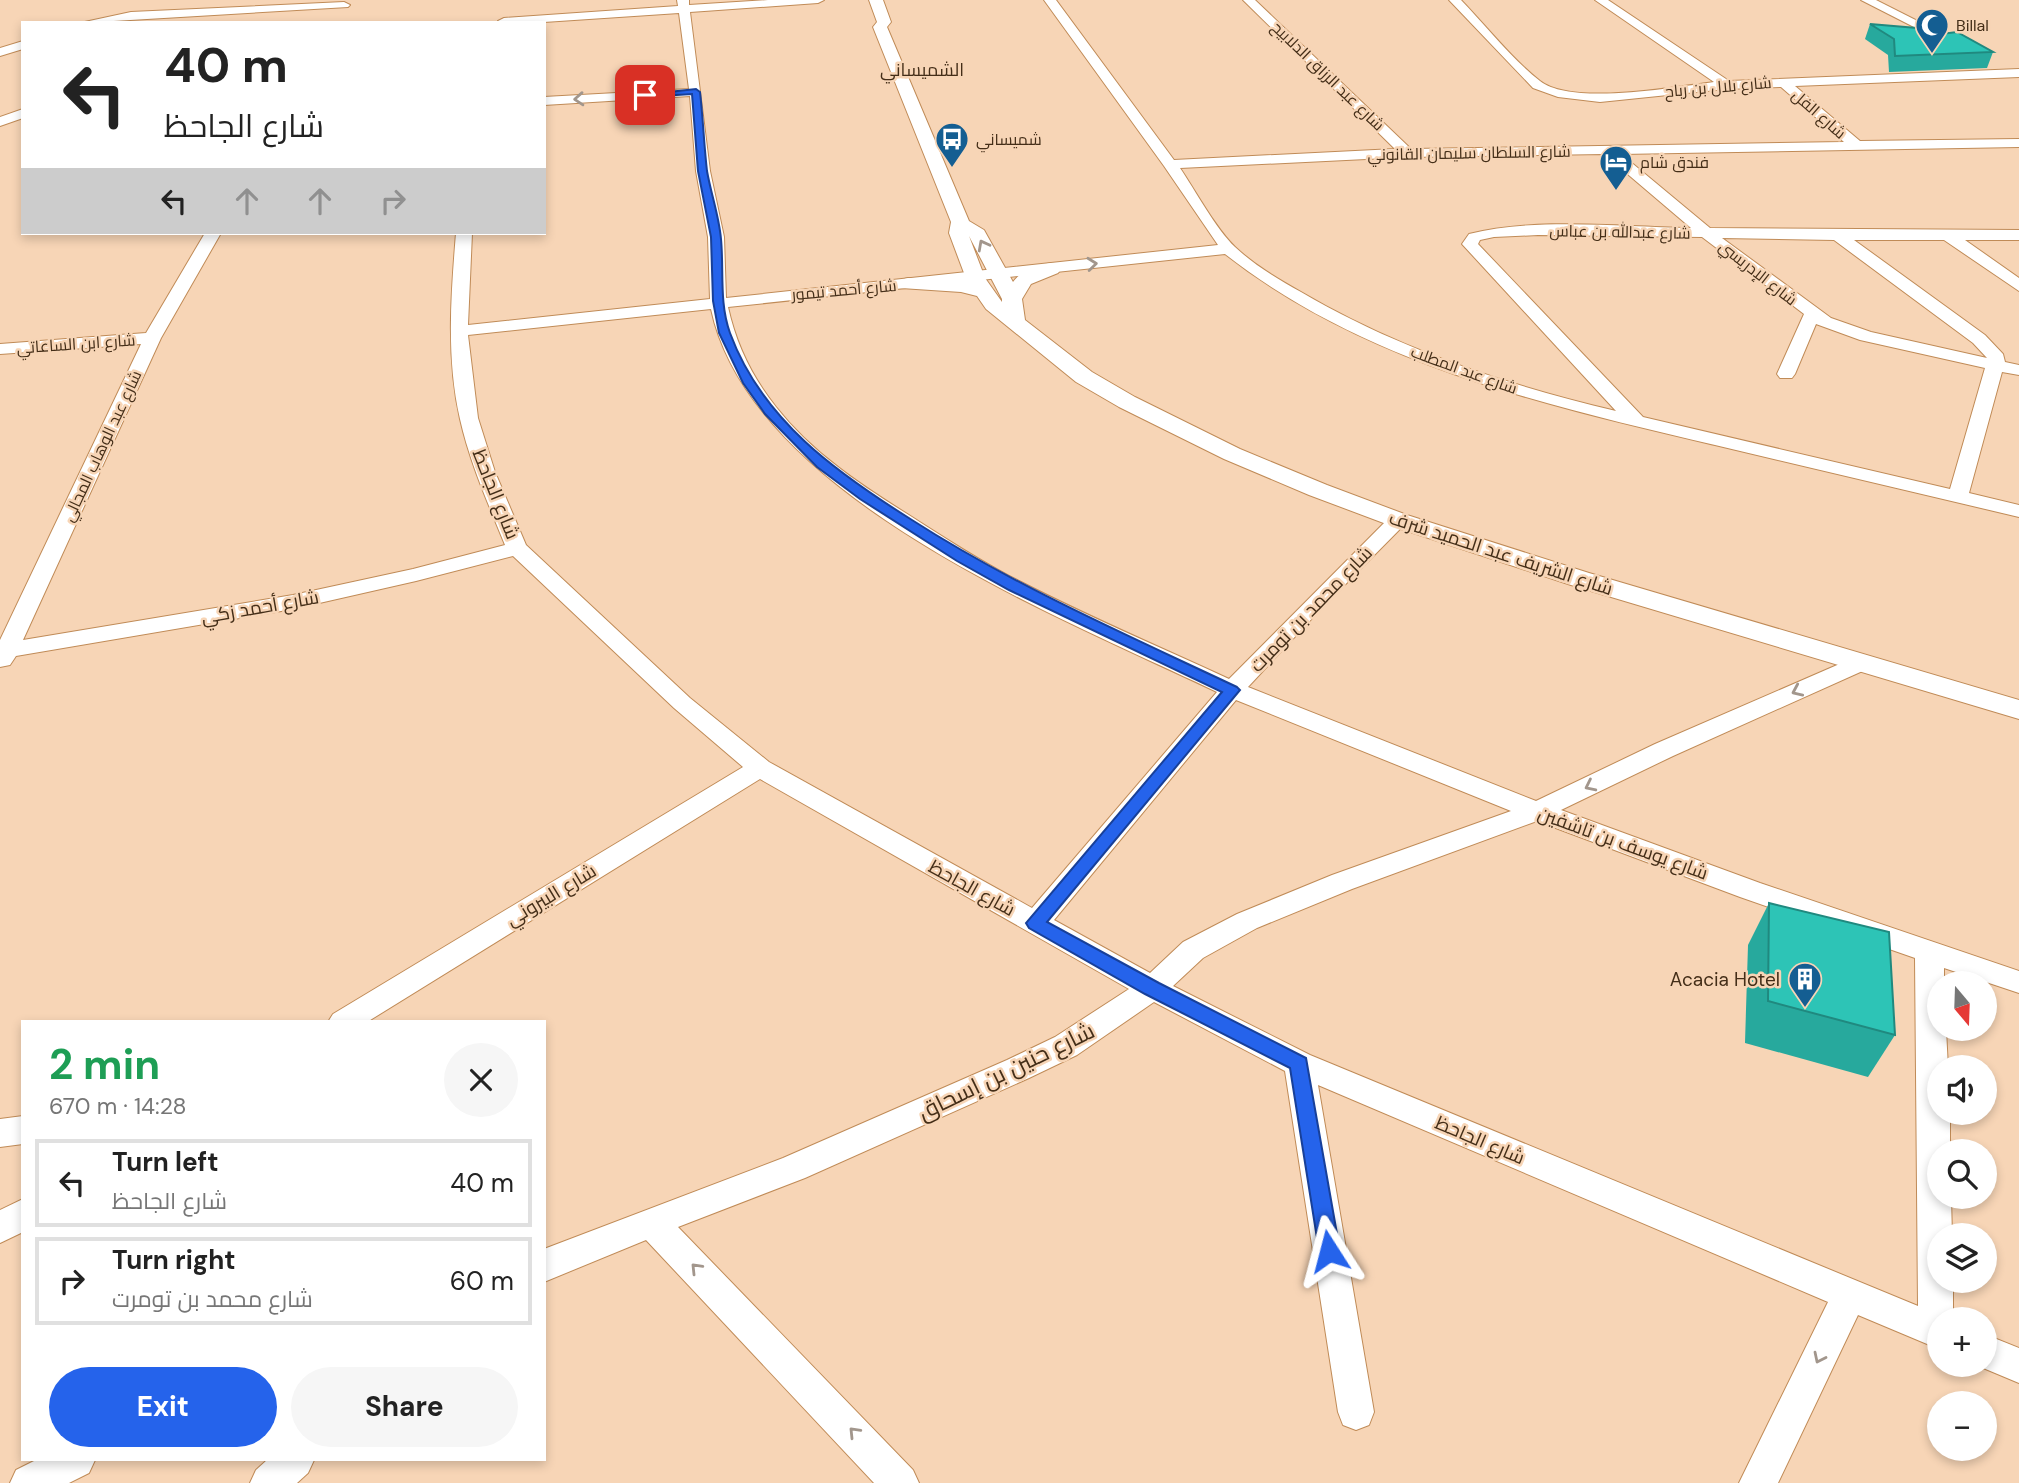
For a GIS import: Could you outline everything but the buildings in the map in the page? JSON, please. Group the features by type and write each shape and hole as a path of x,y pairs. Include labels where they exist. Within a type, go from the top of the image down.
{"street":[{"path":"504,18 684,5 818,0"},
{"name":"شارع الشريف عبد الحميد شرف","path":"876,0 884,22 874,24 960,222 977,234 1000,275 1013,310 1084,377 1127,402 1232,454 1398,520 1580,579 2019,710"},
{"name":"شارع عبد المطلب","path":"1051,0 1228,249 1264,277 1313,306 1404,349 1528,393 1636,422 2019,511"},
{"name":"شارع عبد الرزاق الدلابيح","path":"1249,0 1407,153"},
{"name":"شارع بلال بن رباح","path":"1455,0 1537,85 1580,97 1600,98 1782,81 2018,73"},
{"path":"1601,0 1726,85"},
{"path":"1867,0 1980,55"},
{"path":"97,21 131,15 345,2 336,21"},
{"name":"شارع يوسف بن تاشفين","path":"684,5 703,171 716,237 718,301 725,333 749,383 769,411 821,464 864,496 962,558 1014,587 1232,690 1537,811 1750,890 2019,982"},
{"path":"0,52 21,46"},
{"path":"1993,61 2018,73"},
{"name":"شارع الفل","path":"1782,81 1857,146"},
{"path":"546,101 696,92"},
{"path":"0,122 21,114"},
{"name":"شارع السلطان سليمان القانوني","path":"1170,164 1407,153 2019,143"},
{"name":"شارع الإدريسي","path":"1608,150 1706,233 1825,322 1866,336 2019,370"},
{"name":"شارع الشريف عبد الحميد شرف","path":"960,222 958,233 980,285 993,305 1013,310"},
{"name":"شارع عبدالله بن عباس","path":"1636,422 1470,244 1474,237 1493,232 2019,235"},
{"name":"شارع عبد الوهاب المجالي","path":"2,655 152,338 212,235"},
{"name":"شارع الجاحظ","path":"464,235 459,331 461,368 477,450 517,548 682,703 760,768 1152,988 1299,1064 1927,1328"},
{"path":"1838,235 1979,339 1997,358 1958,496"},
{"path":"1948,235 2019,286"},
{"path":"908,284 980,285 1000,275 1228,249"},
{"path":"1013,310 1024,280 1051,269"},
{"name":"شارع أحمد تيمور","path":"459,331 718,301 908,284"},
{"name":"شارع الإدريسي","path":"1787,374 1812,314"},
{"name":"شارع ابن الساعاتي","path":"0,349 152,338"},
{"name":"شارع محمد بن تومرت","path":"1035,923 1232,690 1309,608 1398,520"},
{"name":"شارع أحمد زكي","path":"2,655 293,602 416,575 517,548"},
{"name":"شارع حنين بن إسحاق","path":"546,1265 794,1168 1006,1075 1066,1045 1152,988 1193,950 1247,921 1342,882 1537,811 1664,750 1859,664"},
{"name":"شارع البيروني","path":"346,1020 760,768"},
{"path":"1929,951 1938,1307"},
{"path":"1299,1064 1356,1412"},
{"path":"0,1133 21,1130"},
{"path":"0,1228 21,1215"},
{"path":"652,1223 900,1483"},
{"path":"1758,1483 1849,1297"},
{"path":"1997,1357 2019,1366"},
{"path":"29,1483 74,1461"},
{"path":"269,1483 294,1461"}],"place":[{"name":"Billal","path":"1932,55"},
{"name":"شميساني","path":"952,169"},
{"name":"فندق شام","path":"1616,192"},
{"name":"Acacia Hotel","path":"1805,1009"}],"district":[{"name":"الشميساني","path":"922,70"}],"route":[{"path":"645,95 696,92 703,171 716,237 718,301 725,333 749,383 793,438 821,464 864,496 962,558 1014,587 1232,690 1035,923 1152,988 1299,1064 1329,1251"}]}
